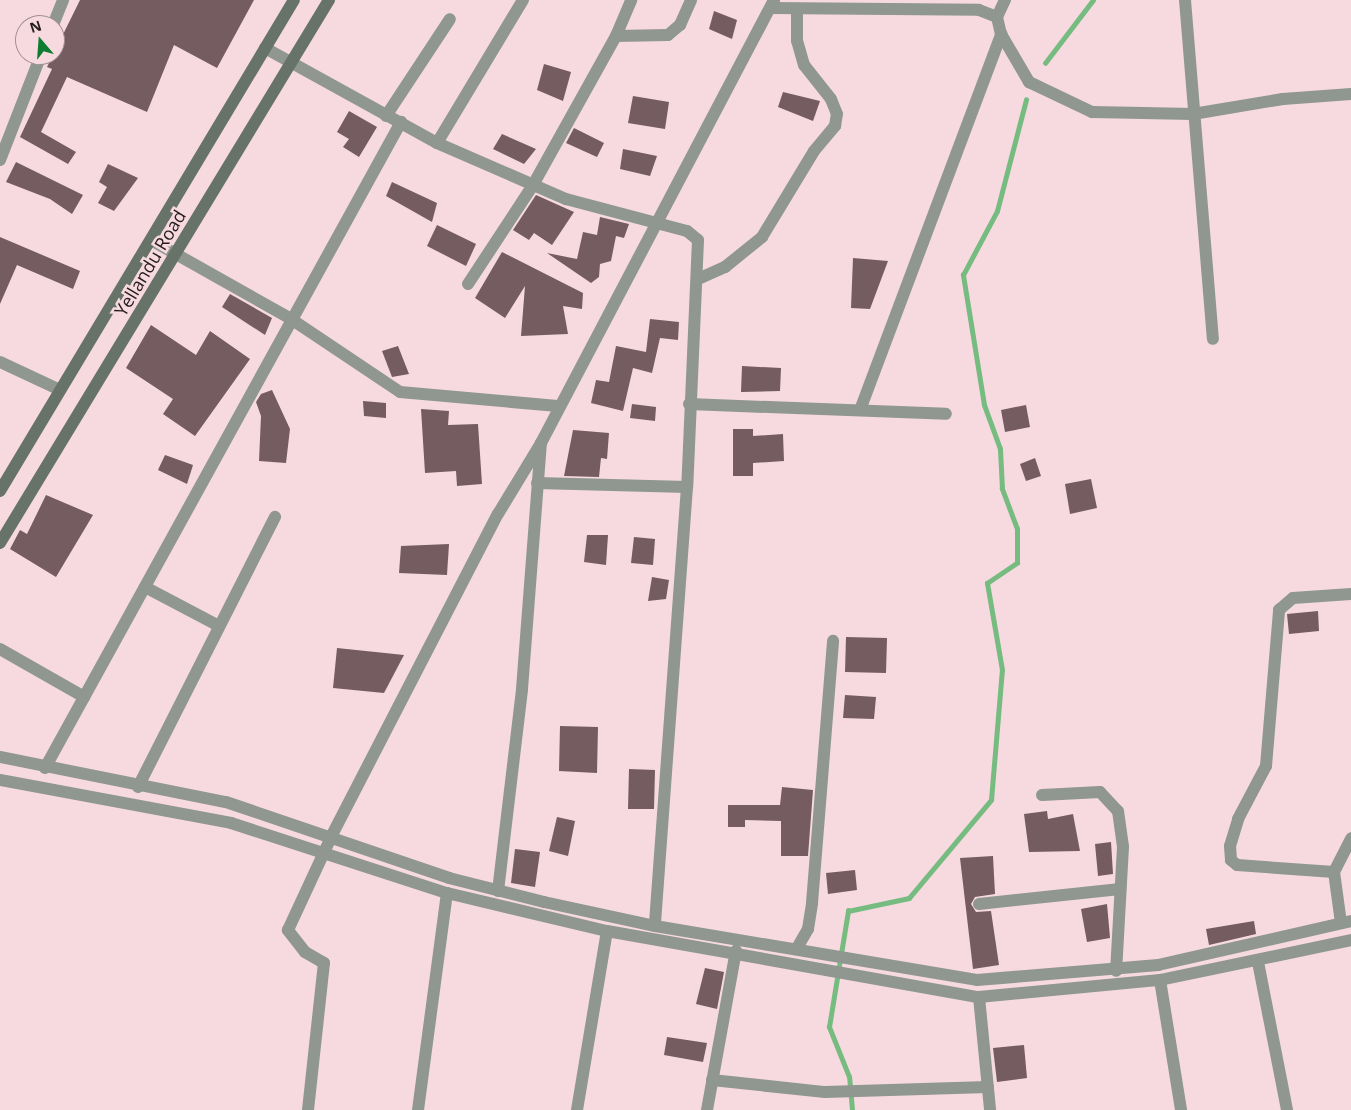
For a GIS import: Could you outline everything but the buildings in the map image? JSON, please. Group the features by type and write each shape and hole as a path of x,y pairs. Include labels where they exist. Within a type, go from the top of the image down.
{"main road":[{"name":"Yellandu Road","path":"0,491 294,0"},
{"name":"Yellandu Road","path":"0,543 329,0"}],"street":[{"path":"57,15 63,0"},
{"path":"437,143 523,0"},
{"path":"468,284 533,185 616,36 631,0"},
{"path":"616,36 668,35 680,25 691,0"},
{"path":"1005,0 997,17 1001,34 1029,82 1092,112 1193,114 1283,99 1351,94"},
{"path":"1185,0 1213,339"},
{"path":"308,1110 324,963 305,952 288,930 332,835 498,514 541,443 557,406 653,223 772,4 797,12 979,10 997,17"},
{"path":"698,279 725,268 762,237 814,151 835,126 837,114 831,99 804,65 797,41 797,12"},
{"path":"386,116 450,19"},
{"path":"860,410 1001,34"},
{"path":"265,48 437,143 566,199 687,231 698,240 698,279 689,404 687,487 655,926"},
{"path":"0,160 37,65"},
{"path":"45,768 291,318 401,122"},
{"path":"150,240 291,318 400,392 557,406"},
{"path":"0,362 60,390"},
{"path":"689,404 946,414"},
{"path":"498,891 522,689 541,443"},
{"path":"537,483 687,487"},
{"path":"138,786 217,625 275,517"},
{"path":"145,587 217,625"},
{"path":"1334,872 1237,865 1231,860 1230,846 1238,819 1266,766 1279,610 1293,598 1351,594"},
{"path":"803,949 812,903 833,642"},
{"path":"0,649 84,697"},
{"path":"0,757 45,768 226,802 332,835 398,861 498,891 655,926 803,949 850,959 977,980 1116,970 1222,953 1346,922 1334,872 1351,838"},
{"path":"0,780 231,824 324,852 447,893 607,930 736,951 979,997 1160,980 1258,962 1351,940"},
{"path":"1042,794 1100,792 1111,799 1118,811 1123,847 1116,970"},
{"path":"979,904 1120,889"},
{"path":"418,1110 447,893"},
{"path":"578,1110 607,930"},
{"path":"707,1110 736,951"},
{"path":"1258,962 1287,1110"},
{"path":"1160,980 1180,1110"},
{"path":"979,997 990,1110"},
{"path":"712,1080 825,1092 988,1087"}],"waterway":[{"path":"1045,63 1093,0"},
{"path":"852,1110 849,1077 829,1027 848,911 909,898 991,800 1002,670 987,583 1017,563 1017,529 1002,489 1000,449 984,405 963,275 997,211 1026,100"}]}
